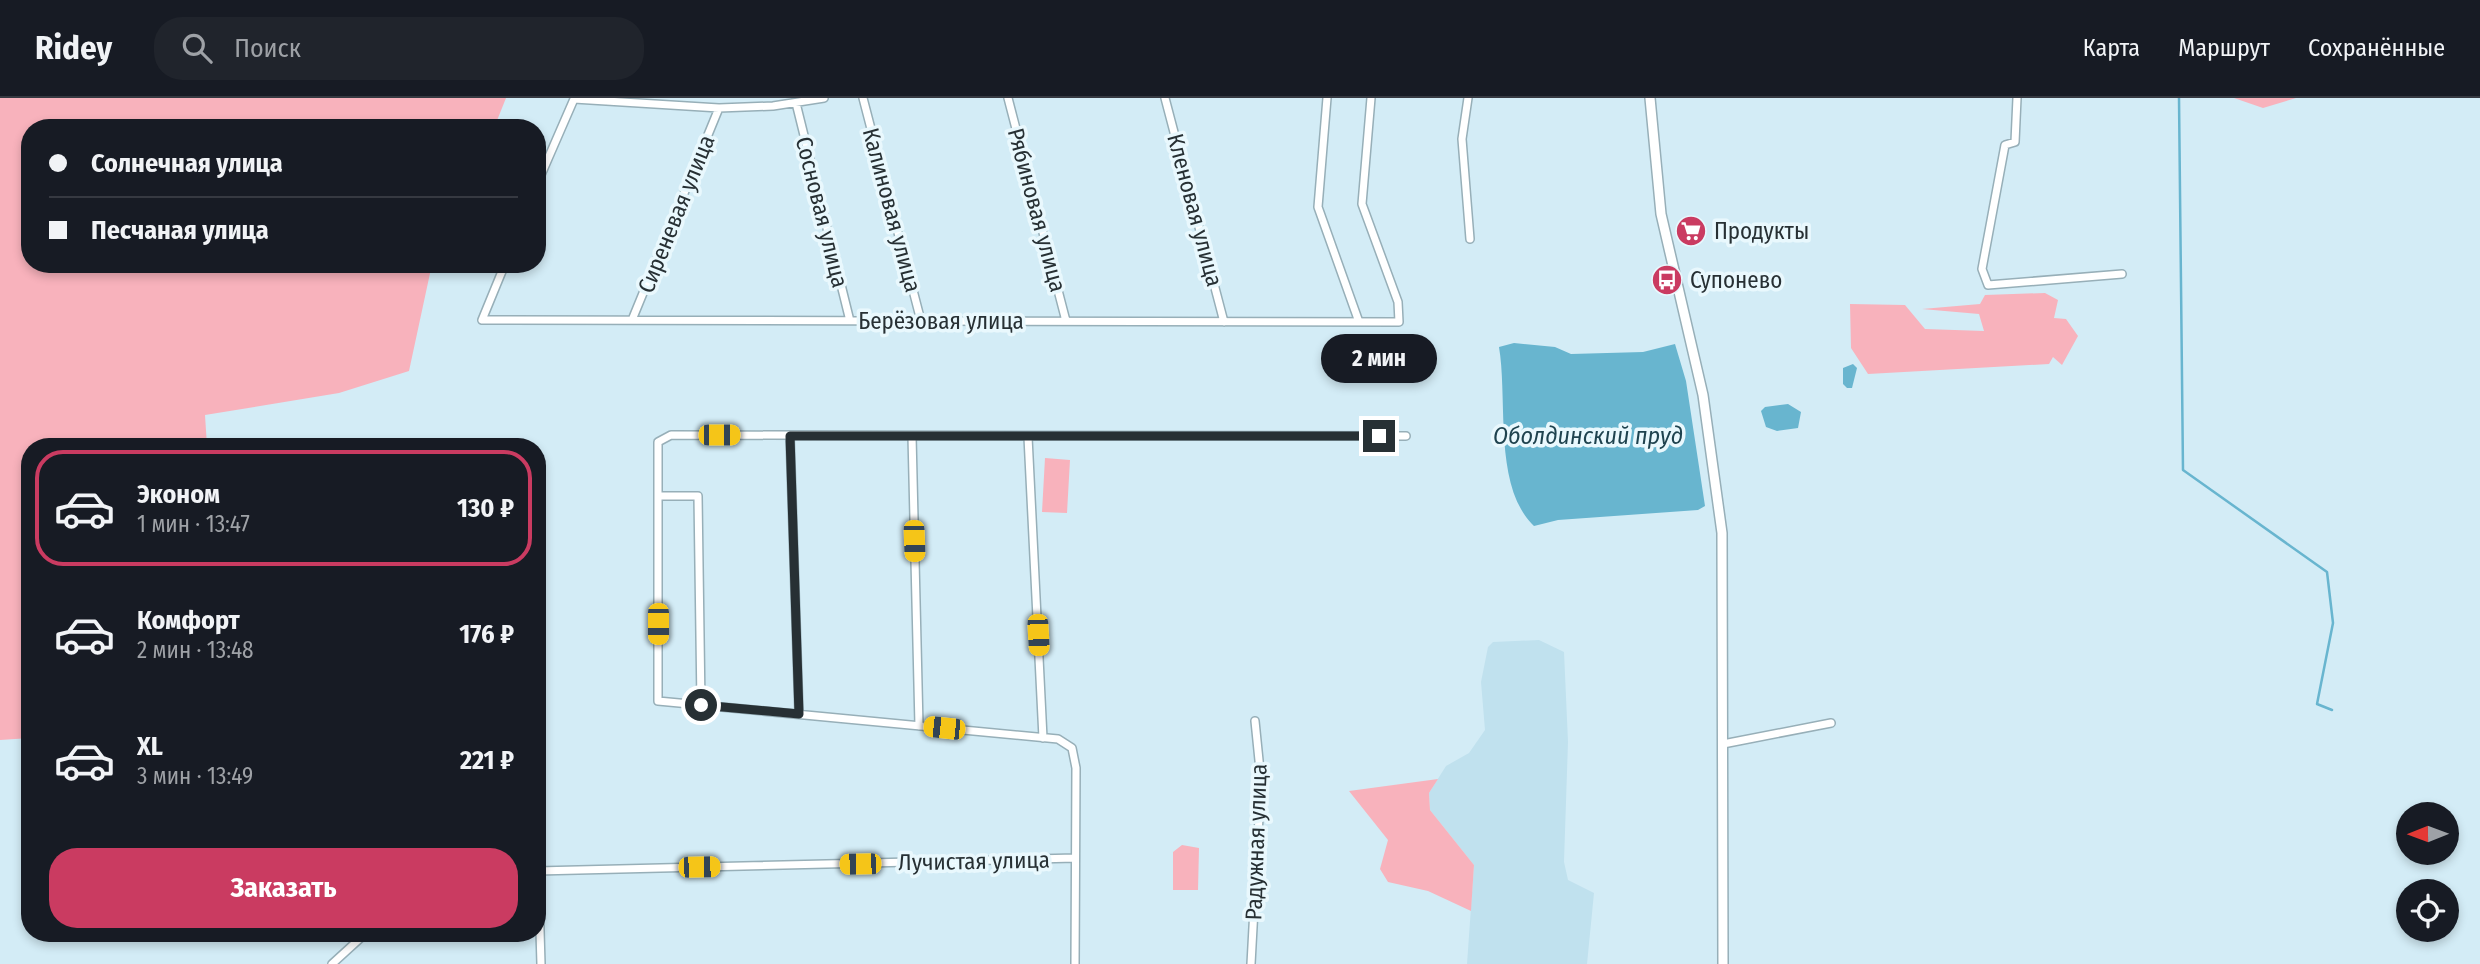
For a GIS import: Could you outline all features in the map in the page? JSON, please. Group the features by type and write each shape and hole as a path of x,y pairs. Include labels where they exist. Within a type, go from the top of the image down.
{"street":[{"path":"546,162 569,106 579,98 647,105 719,108 796,103 824,98"},
{"name":"Калиновая улица","path":"863,98 921,321"},
{"name":"Рябиновая улица","path":"1008,98 1066,321"},
{"name":"Кленовая улица","path":"1165,98 1224,322"},
{"path":"1327,98 1318,207 1359,322"},
{"name":"Берёзовая улица","path":"501,273 482,320 1399,322 1398,302 1362,204 1371,98"},
{"path":"1468,98 1462,139 1470,239"},
{"path":"1650,98 1661,214 1703,395 1722,533 1723,964"},
{"path":"2017,98 2015,142 2005,145 1982,269 1988,285 2122,274"},
{"name":"Сосновая улица","path":"796,103 850,321"},
{"name":"Сиреневая улица","path":"632,320 719,108"},
{"path":"1075,964 1076,768 1072,748 1058,739 658,701 658,442 671,435 1406,436"},
{"path":"790,436 799,714"},
{"path":"912,436 919,726"},
{"path":"1028,437 1043,738"},
{"path":"658,496 698,496 701,705"},
{"name":"Радужная улица","path":"1251,964 1261,780 1255,721"},
{"path":"1723,744 1831,723"},
{"name":"Лучистая улица","path":"546,871 1076,859"},
{"path":"332,964 356,942"},
{"path":"540,942 541,964"}],"shaded area":[{"path":"0,98 506,98 498,119 21,119 21,273 430,273 409,371 339,393 205,415 206,438 21,438 21,739 0,740"},
{"path":"2234,98 2296,98 2263,108"},
{"path":"2045,293 2058,300 2054,318 2066,319 2078,336 2062,365 2053,357 2049,364 1868,374 1851,348 1850,304 1905,305 1925,329 1984,331 1979,314 1922,309 1980,304 1985,295"},
{"path":"1045,458 1070,460 1067,513 1042,512"},
{"path":"1539,640 1564,652 1568,742 1564,862 1568,880 1594,893 1587,964 1467,964 1474,865 1430,810 1429,793 1446,766 1469,753 1485,730 1481,682 1488,647 1493,642"},
{"path":"1438,779 1429,793 1430,810 1474,865 1471,911 1428,891 1388,882 1380,869 1388,840 1349,791"},
{"path":"1182,845 1199,848 1198,890 1173,890 1173,852"}],"water":[{"name":"Оболдинский пруд","path":"1514,343 1555,347 1571,354 1643,352 1675,344 1686,381 1705,506 1698,510 1558,520 1534,526 1521,509 1512,489 1504,442 1499,347"},
{"path":"1853,364 1857,368 1852,388 1847,388 1843,384 1843,368"},
{"path":"1788,404 1801,412 1798,428 1777,431 1766,427 1761,411 1765,407"}],"waterway":[{"path":"2179,98 2183,470 2327,572 2333,623 2317,704 2332,710"}],"place":[{"name":"Продукты","path":"1691,231"},
{"name":"Супонево","path":"1667,280"}],"route":[{"path":"701,705 799,714 790,436 1379,436"}]}
